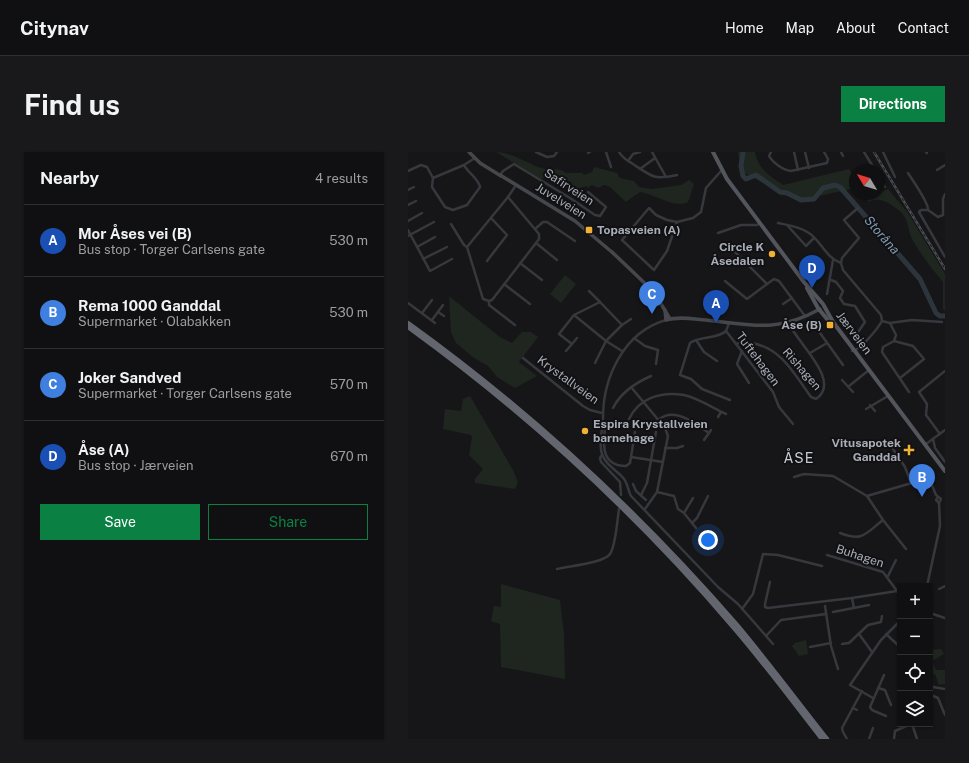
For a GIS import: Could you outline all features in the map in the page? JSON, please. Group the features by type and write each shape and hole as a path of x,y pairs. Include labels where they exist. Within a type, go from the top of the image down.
{"highway":[{"path":"408,323 510,402 566,450 631,512 737,626 827,739"},
{"path":"408,327 517,412 622,508 657,543 734,628 822,739"}],"main road":[{"name":"Jærveien","path":"714,152 721,171 945,475"},
{"name":"Jærveien","path":"892,402 926,444 945,471"}],"street":[{"name":"Juvelveien","path":"469,152 500,176 575,220 654,292 665,310 668,319"},
{"path":"536,152 547,157 554,156 557,152"},
{"path":"606,152 611,167"},
{"path":"619,152 623,158 650,176 666,177 677,175"},
{"path":"628,161 634,154 640,152"},
{"path":"652,152 666,177"},
{"path":"771,152 770,158 785,170 798,170 827,163 828,159 824,152"},
{"path":"794,152 798,170"},
{"path":"805,152 809,168"},
{"path":"841,152 843,156"},
{"path":"864,152 871,164"},
{"path":"883,152 896,177"},
{"path":"434,178 464,165 475,158"},
{"path":"640,169 655,158"},
{"name":"Safirveien","path":"500,176 503,171 514,164 595,215 600,216 606,207 588,192"},
{"path":"408,171 424,165 434,178"},
{"path":"434,178 432,187 445,207 453,210 462,207 472,199 480,188 478,182 464,165"},
{"path":"938,170 945,165"},
{"path":"677,222 667,252 654,270 622,240 649,208 656,215 667,220 677,222 694,218 701,212 706,188 721,171"},
{"path":"908,173 921,195 928,202 928,210"},
{"path":"467,247 516,185"},
{"path":"408,190 414,187"},
{"path":"945,194 943,199 943,215 938,216 928,210 919,211 919,214 945,257"},
{"path":"488,301 492,300 539,239 539,234 535,228 508,197"},
{"path":"408,205 416,201"},
{"path":"858,208 844,220 859,238 842,258 841,263 843,270 878,310 882,320 890,323 912,320 942,322"},
{"path":"408,221 422,213"},
{"path":"487,261 507,234 490,218"},
{"path":"409,235 434,222"},
{"path":"535,228 543,222 547,222 575,241"},
{"path":"718,233 741,225 757,225 760,223"},
{"path":"778,223 804,230 814,238 833,260 841,263"},
{"path":"451,224 464,245 467,247 483,299 488,301 489,305 515,325"},
{"path":"787,225 806,246 814,238"},
{"path":"408,230 409,235 430,271 452,259"},
{"path":"417,247 435,237"},
{"path":"536,243 557,260"},
{"path":"423,259 447,246"},
{"path":"731,248 767,284"},
{"path":"827,294 833,260"},
{"path":"520,263 542,280"},
{"path":"725,281 747,299 767,284 777,279 805,316"},
{"path":"830,280 836,282 843,290 840,297 844,304 855,306 865,322 856,335 862,344"},
{"path":"504,284 530,304"},
{"path":"589,291 622,325"},
{"path":"783,304 792,298"},
{"path":"422,313 432,300"},
{"path":"572,344 559,334 574,315 600,302"},
{"path":"408,303 432,320 435,324"},
{"path":"432,320 443,305"},
{"path":"773,644 742,609 718,587 631,496 624,479 608,466 602,455 600,444 603,403 622,351 634,338 652,325 668,319 687,318 768,327 789,323 820,307"},
{"path":"438,312 444,316"},
{"path":"574,315 606,341 622,351"},
{"path":"595,362 606,341 622,325 631,319"},
{"path":"854,350 862,344 882,320"},
{"name":"Tuftehagen","path":"729,323 726,331 773,392 779,407 794,424"},
{"name":"Rishagen","path":"736,344 742,342 753,343 776,352 811,397 816,399 823,389 823,381 819,366 789,323"},
{"path":"890,323 896,335 894,341 883,347 882,352 909,392"},
{"path":"815,326 843,365"},
{"path":"726,331 722,334 696,340 690,343 680,375 691,379 702,390 730,400"},
{"path":"566,351 577,338"},
{"path":"634,338 639,343 658,350 656,364"},
{"path":"696,340 704,352 717,360"},
{"path":"894,341 913,346 924,359 900,378"},
{"path":"810,353 827,343"},
{"path":"742,351 737,364 749,384"},
{"name":"Krystallveien","path":"524,358 583,406 590,410 602,413"},
{"path":"849,386 869,370"},
{"path":"940,434 926,415 927,404 919,392 945,372"},
{"path":"613,408 617,400 631,387 651,376"},
{"path":"842,380 853,392"},
{"path":"631,387 667,431 658,492 645,510"},
{"path":"629,419 636,408 643,401 654,396 683,395 726,414"},
{"path":"866,409 870,405 888,396"},
{"path":"870,405 875,411"},
{"path":"718,418 721,412"},
{"path":"658,420 664,415 674,414 691,421 708,433"},
{"path":"606,422 604,442 608,458 615,465 626,466 630,463 635,432"},
{"path":"704,440 711,430"},
{"path":"926,444 945,430"},
{"path":"641,495 646,489 656,432"},
{"path":"886,440 904,467 911,483"},
{"path":"933,440 935,448 945,462"},
{"path":"665,448 677,448 683,446"},
{"path":"602,455 600,458 601,462 620,482 621,495"},
{"path":"631,457 663,462"},
{"path":"794,477 804,474 833,476 867,496 883,520 906,549"},
{"path":"867,496 929,478 939,500 940,526 928,583"},
{"path":"633,484 636,491 646,500"},
{"path":"658,492 674,496 677,508 684,513 696,528"},
{"path":"692,523 708,496"},
{"path":"939,500 945,497"},
{"path":"684,513 693,498"},
{"path":"557,569 600,560 610,554 619,509"},
{"path":"840,533 856,538 861,537 883,520"},
{"path":"742,609 753,594 763,554 778,555 822,566"},
{"name":"Buhagen","path":"827,555 879,570 888,576 896,591"},
{"path":"888,576 896,560"},
{"path":"770,582 765,604 765,607 768,608 896,591"},
{"path":"939,589 945,586"},
{"path":"852,598 854,608"},
{"path":"833,612 869,605"},
{"path":"825,606 831,642 838,669"},
{"path":"766,636 781,620 826,614"},
{"path":"933,615 945,618"},
{"path":"842,644 850,643 868,625 881,622 882,616"},
{"path":"873,698 850,685 872,652 886,634 897,624"},
{"path":"859,634 872,652"},
{"path":"886,634 897,644"},
{"path":"810,647 831,642"},
{"path":"884,675 873,698 870,709 886,716"},
{"path":"932,691 934,687 945,689"},
{"path":"878,688 885,690 891,705"},
{"path":"847,739 842,732 842,728 862,691"},
{"path":"933,696 938,698 945,715"},
{"path":"853,708 857,710"},
{"path":"894,739 895,731 904,727"},
{"path":"911,727 917,739"},
{"path":"869,739 873,728"}],"shaded area":[{"path":"496,152 502,152 541,168 561,170 566,173 582,173 584,175 592,172 594,167 617,173 620,178 634,181 639,187 652,189 681,185 689,180 694,184 688,202 683,204 677,204 640,192 626,202 610,187 604,185 598,188 592,185 587,188 587,186 573,190 569,187 572,183 565,179 550,177 541,179"},
{"path":"738,152 755,152 756,158 761,167 783,185 849,169 849,189 801,200 780,192 741,171"},
{"path":"888,189 908,213 945,274 945,311 943,309 943,282 915,245 907,222 902,213 895,207 882,200 885,200 885,190"},
{"path":"565,275 576,284 561,303 550,294"},
{"path":"449,296 500,337 512,343 522,332 531,332 538,337 519,362 537,376 515,388 497,377 488,366 474,358 456,343 451,332"},
{"path":"470,396 513,470 518,482 515,489 475,483 475,479 483,469 469,455 471,435 443,429 445,409 461,411 463,399"},
{"path":"501,584 560,600 564,634 565,679 501,667 500,624 491,621 494,606 501,607"},
{"path":"806,640 808,654 799,656 792,646 795,643"},
{"path":"941,649 944,654 933,660 933,650"},
{"path":"933,663 936,670 945,670 945,684 939,685 935,674 933,675"}],"waterway":[{"name":"Storåna","path":"743,152 741,166 743,176 746,179 756,175 780,192 787,193 801,200 814,199 823,188 835,185 840,187 920,279 936,313 940,316 945,316"}],"railway":[{"path":"874,152 945,269"}],"place":[{"name":"Topasveien (A)","path":"589,230"},
{"name":"Circle K Åsedalen","path":"772,254"},
{"name":"Åse (A)","path":"812,288"},
{"name":"Joker Sandved","path":"652,314"},
{"name":"Mor Åses vei (B)","path":"716,323"},
{"name":"Åse (B)","path":"830,325"},
{"name":"Espira Krystallveien barnehage","path":"585,431"},
{"name":"Vitusapotek Ganddal","path":"909,450"},
{"name":"Rema 1000 Ganddal","path":"922,497"}],"district":[{"name":"ÅSE","path":"799,458"}]}
